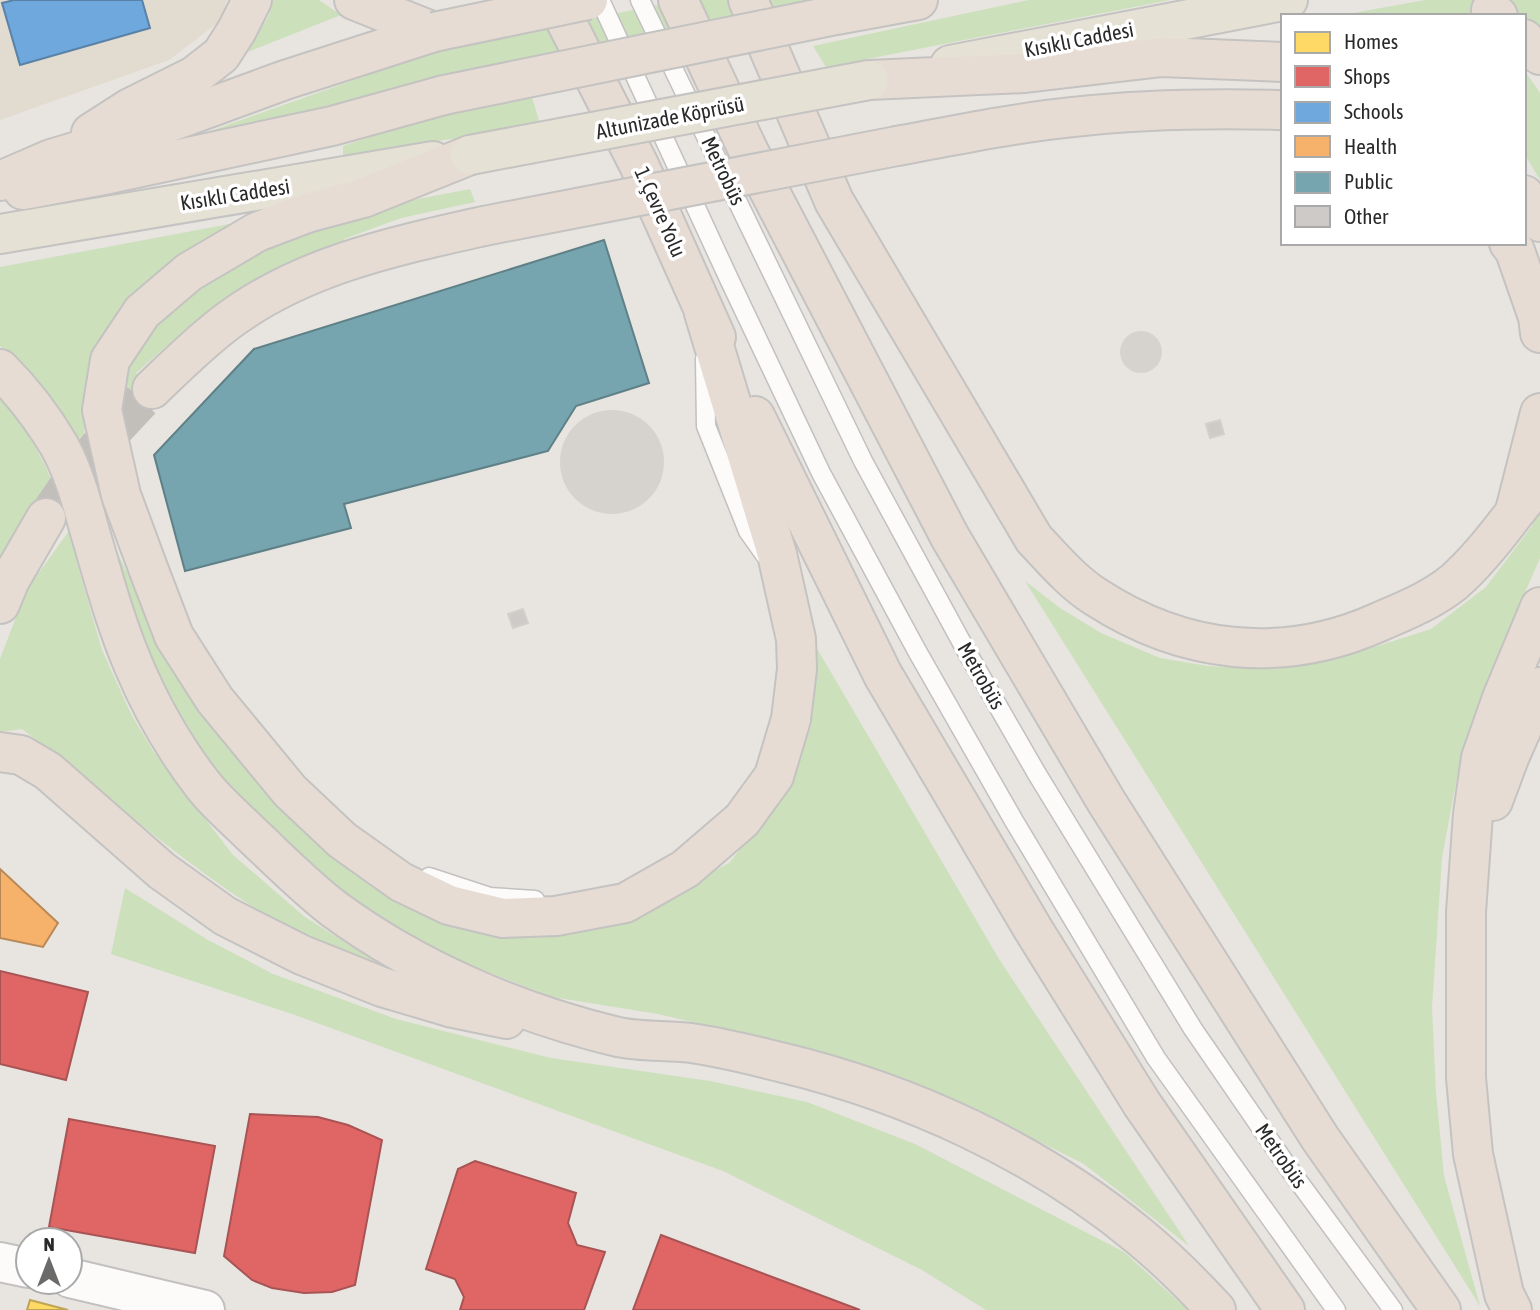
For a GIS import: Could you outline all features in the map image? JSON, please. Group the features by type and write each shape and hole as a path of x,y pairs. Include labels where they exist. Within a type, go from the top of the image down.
{"highway":[{"path":"51,159 130,108 194,76 221,55 252,0"},
{"path":"354,0 434,32"},
{"name":"1. Çevre Yolu","path":"555,0 639,165 704,313"},
{"path":"0,181 51,159 154,128 285,80 434,32 588,0"},
{"path":"678,0 748,150 950,537 1106,801 1283,1080 1320,1138 1441,1310"},
{"path":"748,0 834,201 1034,539 1094,597 1172,636 1218,647 1269,648 1346,637 1415,606 1453,582 1540,481"},
{"path":"0,194 109,174 332,125 443,95 918,0"},
{"path":"1526,41 1540,55"},
{"path":"869,80 1025,73 1162,57 1281,62"},
{"path":"152,389 229,320 271,294 324,268 402,245 484,226 1003,127 1073,117 1211,108 1281,110"},
{"path":"470,155 363,198 307,213 257,232 189,272 142,312 110,360 102,410 121,495 174,636 215,701 290,791 342,839 401,882 449,905 503,918 556,916 625,903 685,869 742,820 774,776 787,730 797,669 796,639 777,554 704,313"},
{"path":"1526,198 1540,222"},
{"path":"1510,245 1538,317 1540,333"},
{"path":"704,313 883,675 1033,929 1142,1104 1285,1310"},
{"path":"0,369 25,394 61,449 79,494 107,591 133,663 175,744 205,788 292,873 332,907 379,940 430,968 489,994 548,1016 622,1038"},
{"path":"1514,512 1540,413"},
{"path":"0,604 10,580 46,518"},
{"path":"1512,1310 1504,1294 1474,1154 1465,1077 1465,912 1481,758 1502,698 1540,607"},
{"path":"1465,912 1493,802 1540,687"},
{"path":"0,752 21,755 48,771 162,871 225,916 302,956 382,987 453,1008 541,1027 622,1038 693,1043 782,1063 849,1081 931,1111 1016,1154 1076,1190 1138,1235 1183,1275 1216,1310"}],"main road":[{"name":"Kısıklı Caddesi","path":"869,80 1288,0"},
{"name":"Altunizade Köprüsü","path":"470,155 869,80"},
{"name":"Kısıklı Caddesi","path":"0,234 470,155"}],"street":[{"path":"84,1281 205,1310"}],"lane":[{"name":"Metrobüs","path":"600,0 817,465 917,651 1014,821 1156,1058 1336,1310"},
{"name":"Metrobüs","path":"640,0 863,461 1037,774 1193,1029 1290,1170 1393,1310"},
{"path":"290,791 415,873 490,897 571,900 619,887 667,864 713,828 749,788 764,754 777,702 780,643 765,555 748,531 706,426 704,313"}],"shaded area":[{"path":"0,0 227,0 220,21 169,60 0,120"},
{"path":"1141,331 1156,337 1162,352 1156,367 1141,373 1126,367 1120,352 1126,337"},
{"path":"612,410 632,414 649,425 660,442 664,462 660,482 649,499 632,510 612,514 592,510 575,499 564,482 560,462 564,442 575,425 592,414"}],"green space":[{"path":"273,0 319,0 341,15 248,52 269,15"},
{"path":"683,0 814,0 485,67 168,146 441,49"},
{"path":"1029,0 1170,0 826,67 813,46"},
{"path":"1425,0 1540,0 1540,37 1526,25 1526,14 1348,14"},
{"path":"1526,73 1540,93 1540,180 1526,156"},
{"path":"532,97 539,121 464,137 343,156 343,146 446,112"},
{"path":"470,189 475,202 401,218 344,239 343,244 279,268 229,297 136,373 147,386 134,407 121,416 118,376 158,323 239,261 281,237 392,204"},
{"path":"235,223 194,250 120,306 93,359 84,435 77,439 40,384 0,346 0,267"},
{"path":"0,399 24,427 45,465 71,528 38,499 9,545 0,567"},
{"path":"1540,510 1540,558 1501,647 1460,761 1442,858 1432,1008 1436,1092 1444,1176 1480,1306 1025,581 1060,608 1101,633 1160,658 1208,666 1259,669 1346,656 1431,629 1486,587 1532,526"},
{"path":"71,528 77,563 102,650 131,714 153,751 233,855 305,917 382,966 329,949 273,919 162,842 22,729 0,732 0,659 26,591"},
{"path":"106,529 163,647 200,705 482,926 542,937 593,926 643,909 729,863 779,802 812,724 812,640 999,959 1189,1246 1084,1164 948,1096 773,1041 658,1014 552,997 424,947 362,910 307,868 231,792 188,730 147,649"},
{"path":"125,888 208,940 273,974 396,1019 551,1058 710,1081 807,1102 915,1144 1124,1252 1188,1310 986,1310 922,1270 723,1171 295,1015 111,954"}],"building: Homes":[{"path":"30,1300 68,1310 27,1310"}],"building: Shops":[{"path":"0,971 88,992 66,1080 0,1064"},
{"path":"250,1114 318,1117 348,1125 382,1140 355,1285 332,1292 304,1293 272,1288 252,1280 224,1256"},
{"path":"69,1119 215,1146 195,1253 84,1233 84,1226 49,1226"},
{"path":"475,1161 576,1193 568,1223 577,1245 605,1252 584,1310 460,1310 464,1297 455,1279 426,1269 458,1169"},
{"path":"661,1235 860,1310 633,1310"}],"building: Schools":[{"path":"14,0 142,0 150,28 20,65 2,3"}],"building: Health":[{"path":"0,869 58,923 43,947 0,938"}],"building: Public":[{"path":"604,240 649,383 576,406 548,451 344,504 351,528 185,571 154,455 254,349"}],"building: Other":[{"path":"1220,420 1224,434 1210,438 1206,424"},
{"path":"523,609 528,623 513,628 508,614"}],"tunnel":[{"path":"46,518 86,460 152,389"}]}
